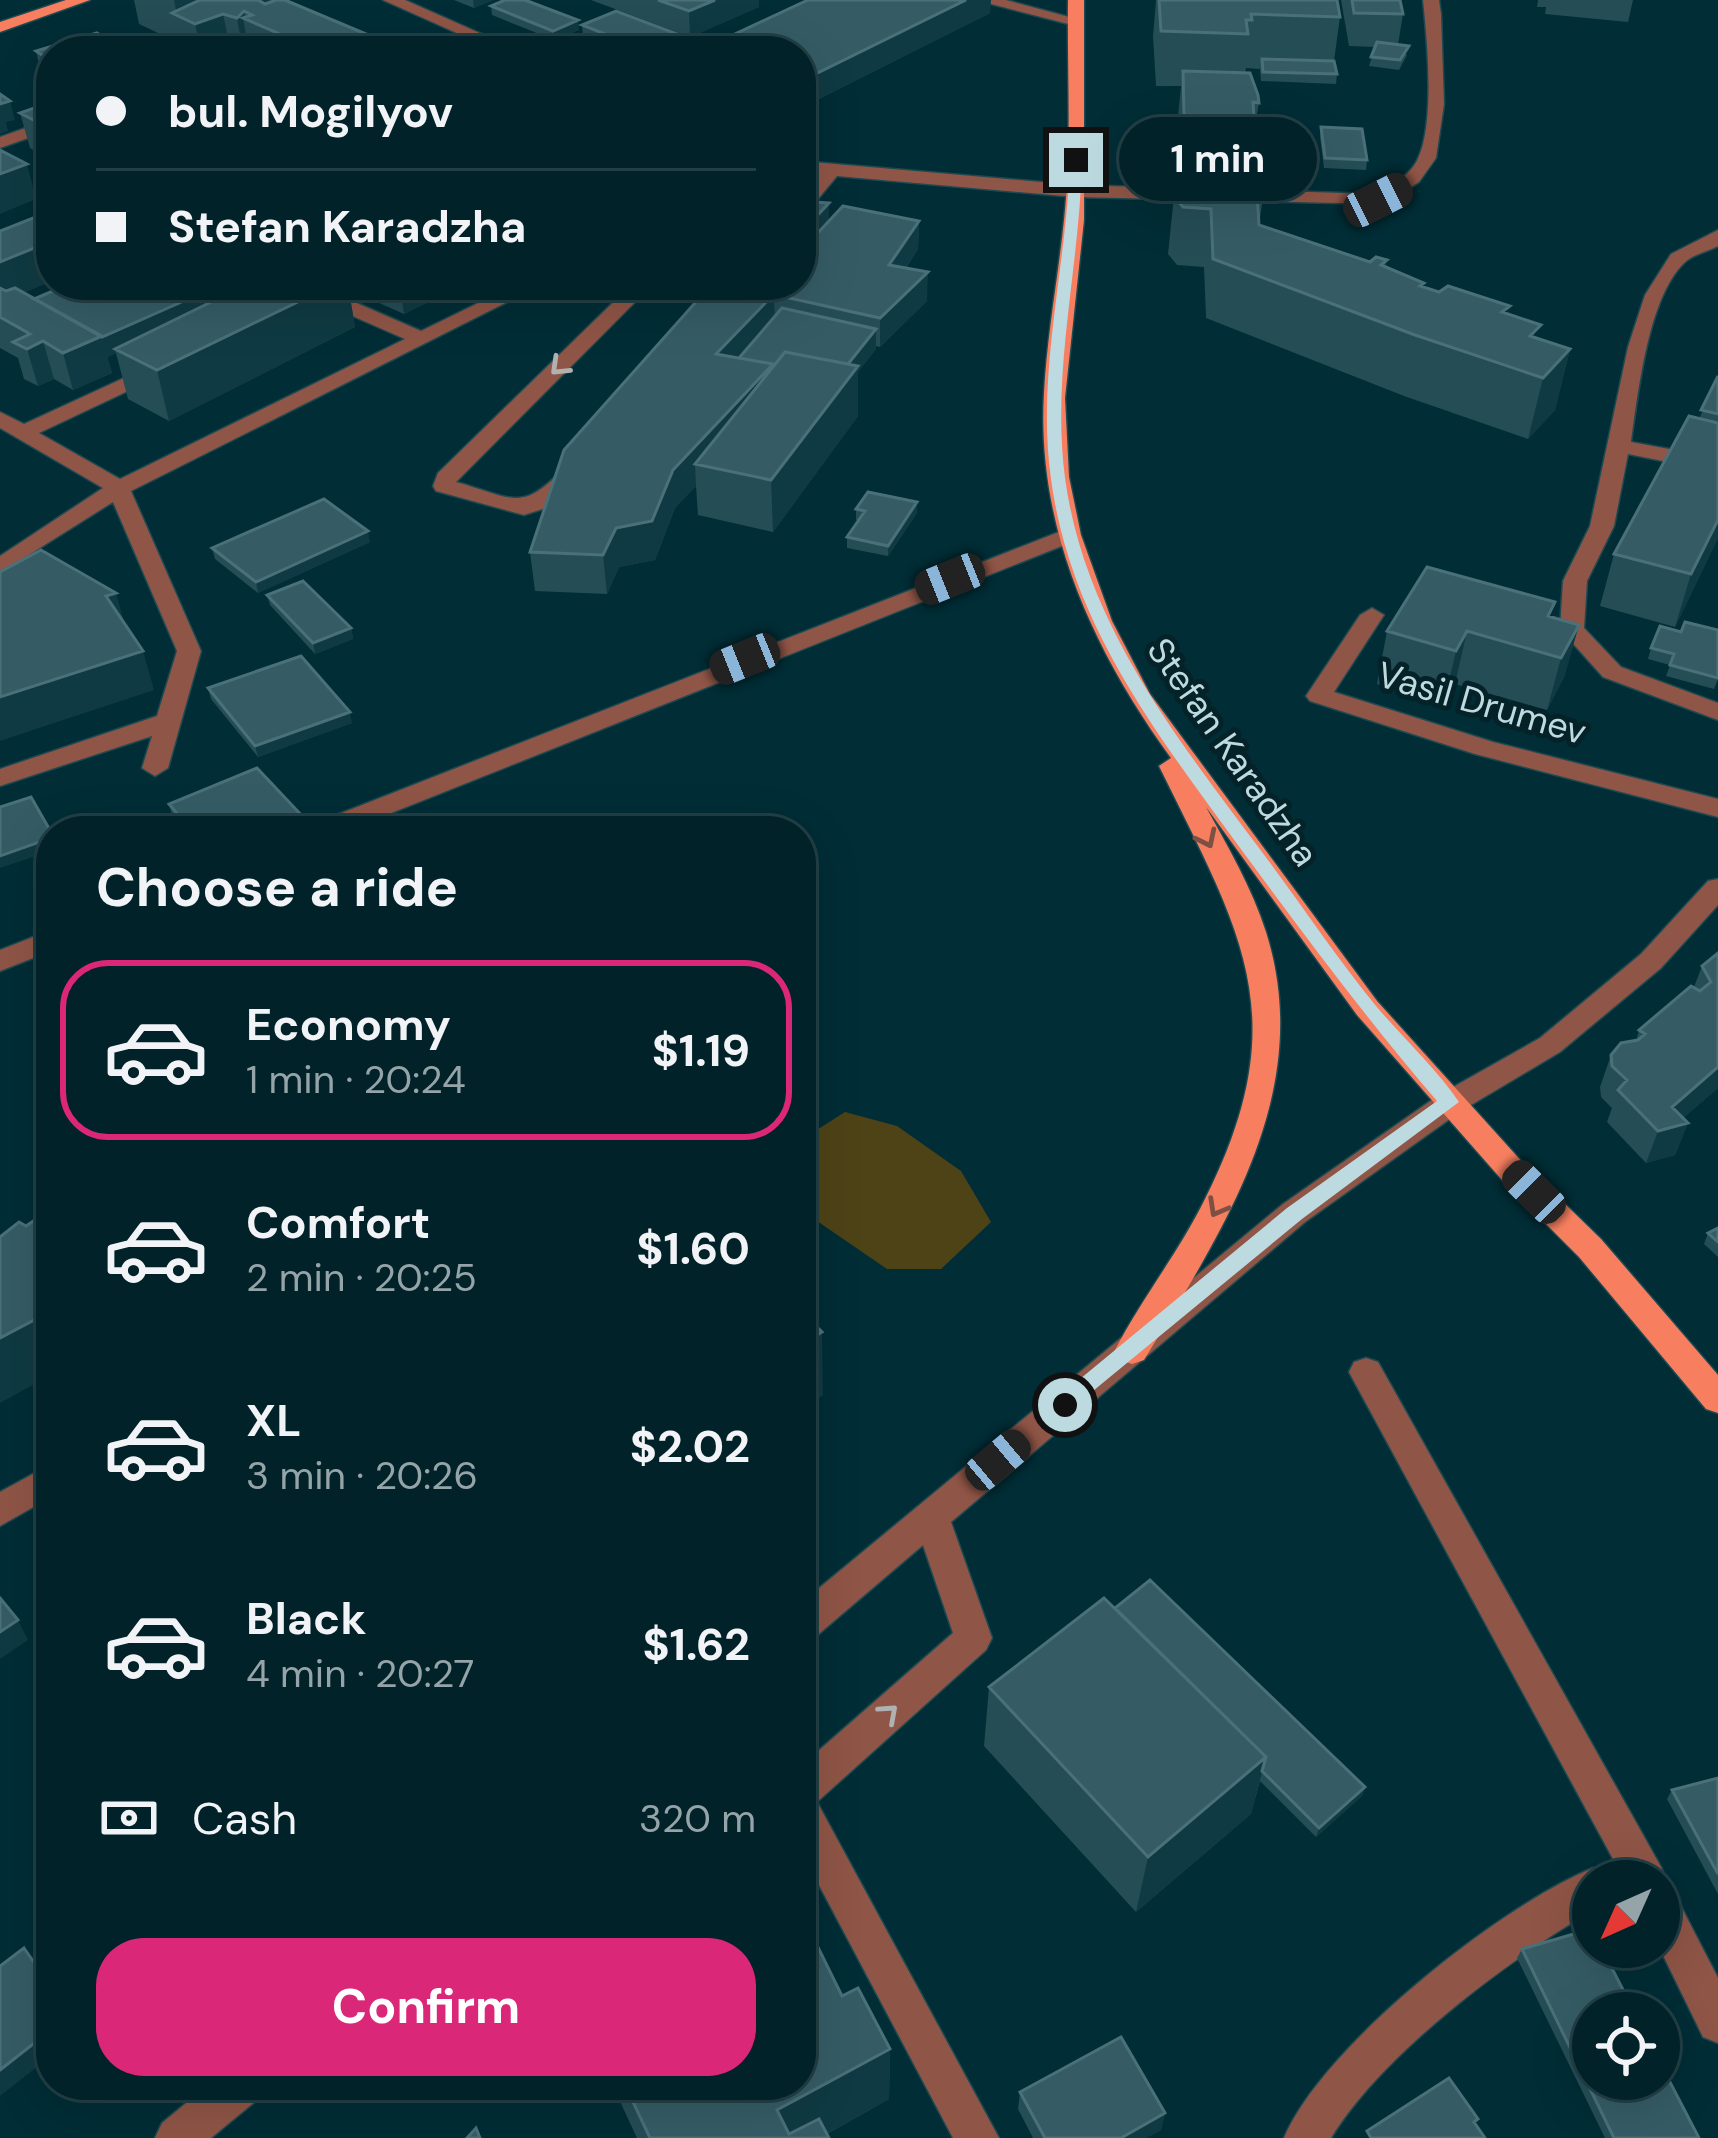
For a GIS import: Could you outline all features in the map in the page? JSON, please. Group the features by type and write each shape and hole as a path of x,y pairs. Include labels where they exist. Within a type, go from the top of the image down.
{"main road":[{"path":"0,27 82,0"},
{"name":"Stefan Karadzha","path":"1076,0 1076,190 1054,398 1058,477 1070,535 1100,621 1138,695 1367,1008 1590,1248 1718,1399"},
{"path":"1132,1350 1219,1206 1246,1150 1263,1079 1268,1023 1251,931 1138,695"}],"street":[{"path":"391,0 476,36"},
{"path":"984,0 1076,21"},
{"path":"816,170 1076,190 1378,200 1409,183 1428,157 1437,39 1431,0"},
{"path":"0,143 36,130"},
{"path":"816,189 830,173"},
{"path":"1718,236 1712,244 1678,258 1638,338 1602,526 1576,581 1571,628 1612,672 1718,712"},
{"path":"281,312 313,300"},
{"path":"330,300 421,339"},
{"path":"0,566 119,488 500,300"},
{"path":"594,448 538,506 524,508 444,486 446,478 627,300"},
{"path":"23,432 173,362"},
{"path":"0,419 119,488 189,651 155,768"},
{"path":"1619,446 1718,465"},
{"path":"359,816 1070,535"},
{"name":"Vasil Drumev","path":"1372,615 1319,696 1484,748 1718,808"},
{"path":"0,778 169,721"},
{"path":"816,1613 1294,1213 1450,1102 1550,1045 1651,961 1718,888"},
{"path":"0,961 36,946"},
{"path":"1366,1372 1622,1860"},
{"path":"0,1511 36,1488"},
{"path":"816,1778 973,1638 931,1516"},
{"path":"816,1838 977,2138"},
{"path":"1306,2138 1340,2085 1500,1942 1572,1900"},
{"path":"1680,1947 1718,2022"},
{"path":"177,2138 224,2100"}],"shaded area":[{"path":"845,1112 897,1126 961,1171 991,1222 941,1269 887,1269 816,1220 816,1130"}],"building":[{"path":"200,0 265,4 285,0 366,34 284,36 243,18 252,15 244,11 237,18 223,14 195,24 172,13"},
{"path":"525,0 578,20 553,31 491,6"},
{"path":"658,0 715,0 689,11"},
{"path":"808,0 966,0 816,74 816,36 731,36"},
{"path":"1159,0 1337,0 1340,17 1251,14 1252,20 1246,20 1248,34 1161,31"},
{"path":"1352,0 1400,0 1403,14 1354,13"},
{"path":"616,11 682,36 610,36 582,25"},
{"path":"1377,42 1409,46 1400,60 1371,57"},
{"path":"1262,59 1334,61 1337,74 1263,72"},
{"path":"1183,71 1250,73 1259,103 1253,102 1254,118 1184,115"},
{"path":"36,107 36,121 20,113"},
{"path":"1256,120 1268,121 1269,142 1254,141"},
{"path":"1321,127 1362,129 1367,160 1325,158"},
{"path":"0,150 27,164 0,174"},
{"path":"1184,157 1256,160 1264,192 1257,192 1259,225 1370,262 1376,257 1387,260 1381,265 1424,283 1420,286 1439,292 1448,286 1510,306 1502,312 1541,325 1530,336 1570,349 1543,378 1213,259 1211,209 1183,207 1174,196 1183,196"},
{"path":"816,202 829,203 816,217"},
{"path":"843,206 919,221 889,265 928,272 880,318 798,300 816,300 816,235"},
{"path":"36,217 36,247 0,262 0,231"},
{"path":"0,288 15,288 102,336 63,353 43,341 27,349 13,342 30,334 0,317"},
{"path":"36,300 186,300 102,337"},
{"path":"215,300 302,300 157,370 115,349"},
{"path":"698,300 768,300 716,354 773,364 673,470 652,521 616,528 603,555 530,552 564,450"},
{"path":"782,308 876,329 848,364 785,352 773,367 739,358"},
{"path":"785,352 858,366 771,480 695,464"},
{"path":"1718,376 1718,414 1701,410"},
{"path":"1689,416 1718,423 1718,520 1691,574 1614,554"},
{"path":"868,492 917,502 888,546 847,537 865,511 856,509"},
{"path":"324,499 368,531 256,582 212,548"},
{"path":"41,550 116,593 106,596 143,651 0,697 0,572"},
{"path":"1427,567 1555,602 1548,616 1579,625 1561,658 1467,631 1456,651 1387,631"},
{"path":"303,581 351,628 313,643 267,595"},
{"path":"1685,622 1718,630 1718,678 1670,665 1674,654 1651,648 1660,626 1681,632"},
{"path":"301,656 350,712 255,746 208,688"},
{"path":"257,768 302,816 179,816 169,804"},
{"path":"31,797 42,816 36,816 36,843 0,856 0,807"},
{"path":"1718,953 1718,1067 1672,1107 1688,1123 1658,1131 1618,1090 1627,1080 1612,1066 1611,1055 1621,1043 1645,1034 1639,1030 1691,986 1700,991 1711,982 1702,966"},
{"path":"36,1219 36,1319 0,1338 0,1237 19,1222 26,1226"},
{"path":"1150,1580 1365,1787 1319,1828 1262,1771 1266,1757 1115,1608"},
{"path":"0,1598 18,1620 0,1632"},
{"path":"1104,1598 1266,1757 1148,1857 989,1687"},
{"path":"1718,1778 1718,1874 1672,1790"},
{"path":"1572,1935 1572,1968 1612,1968 1624,1992 1572,1992 1572,2052 1522,1949"},
{"path":"816,1943 842,1996 858,1988 890,2049 816,2089"},
{"path":"24,1948 36,1965 36,2042 0,2070 0,1966"},
{"path":"1121,2037 1165,2113 1121,2138 1045,2138 1020,2092"},
{"path":"1449,2078 1478,2119 1474,2122 1485,2138 1371,2138 1367,2131"},
{"path":"632,2100 796,2100 777,2110 789,2134 819,2119 829,2138 650,2138"},
{"path":"1596,2100 1679,2100 1699,2138 1614,2138"}],"route":[{"path":"1065,1405 1294,1213 1450,1102 1367,1008 1138,695 1100,621 1070,535 1058,477 1054,398 1066,261 1075,220 1076,160"}]}
